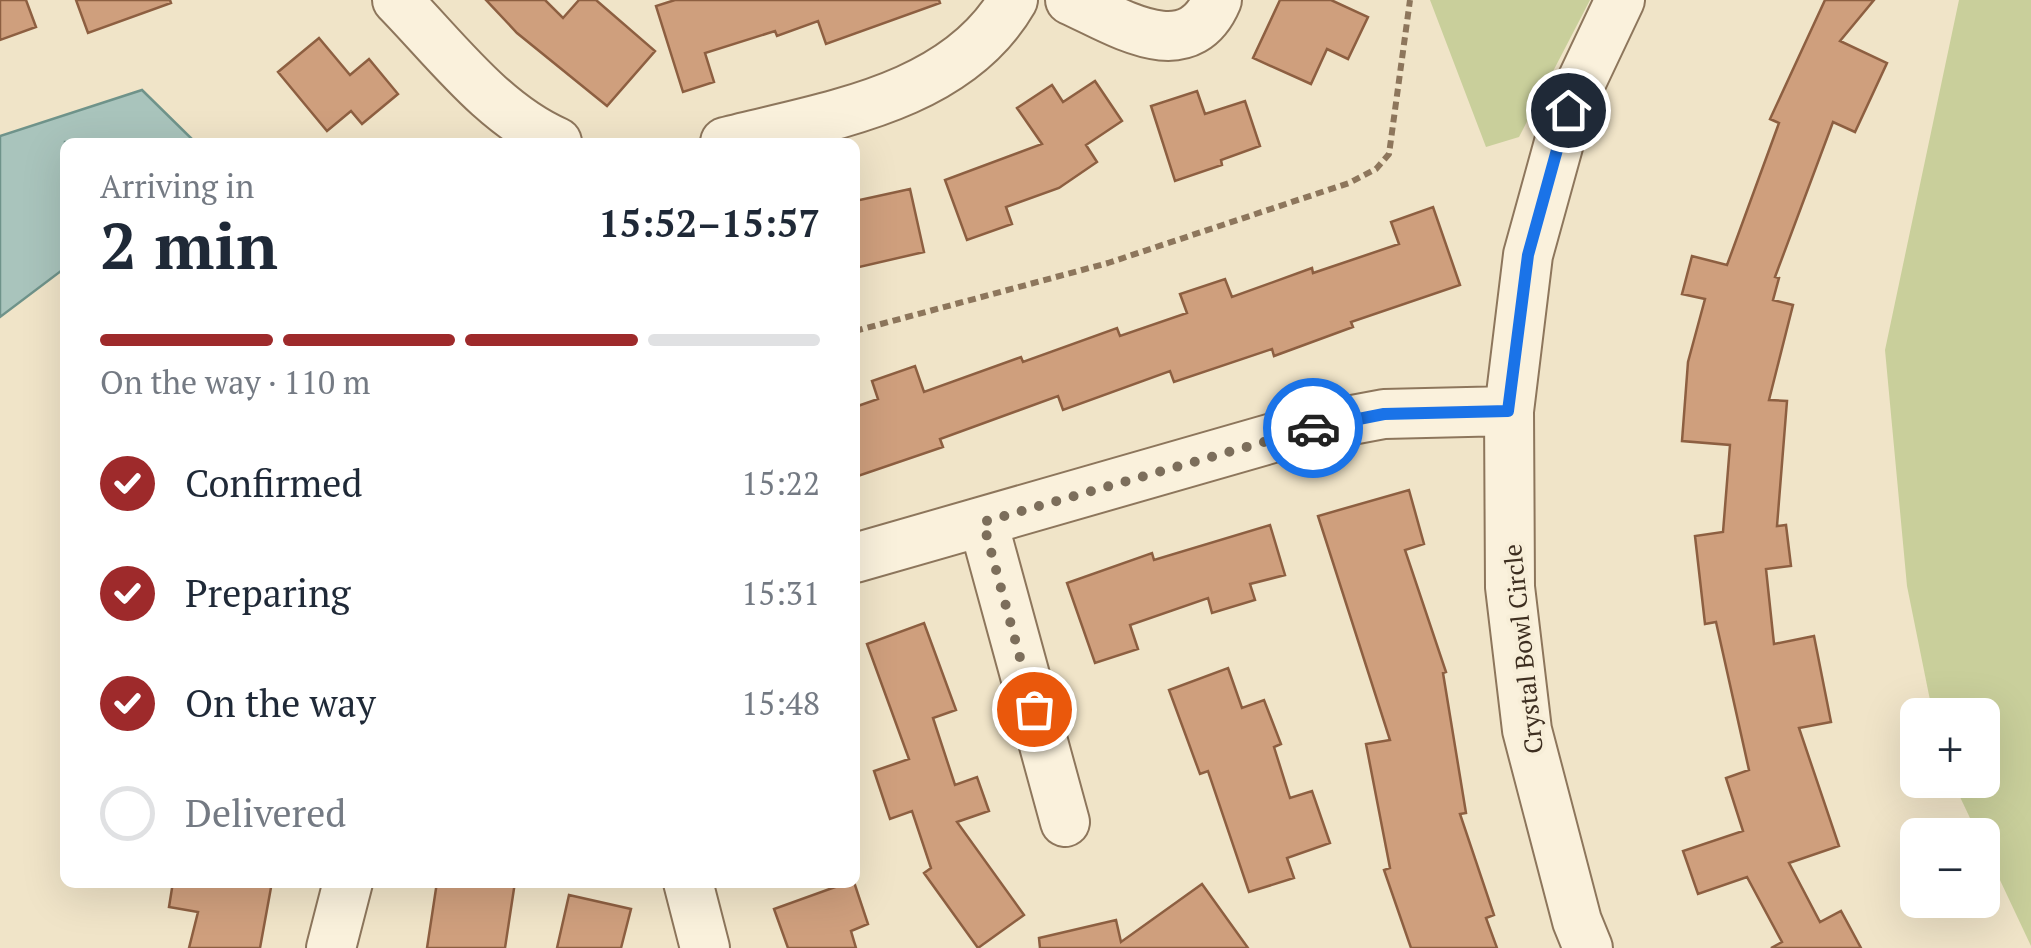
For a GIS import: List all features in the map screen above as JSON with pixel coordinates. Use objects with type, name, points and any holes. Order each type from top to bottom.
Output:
[{"type":"street","points":[[397,0],[497,102],[548,138]]},
{"type":"street","points":[[738,138],[898,94],[948,69],[979,42],[1012,0]]},
{"type":"street","points":[[1070,0],[1150,35],[1173,37],[1193,31],[1210,16],[1217,0]]},
{"type":"street","name":"Crystal Bowl Circle","points":[[1588,948],[1576,921],[1527,730],[1510,587],[1508,411],[1532,237],[1568,110],[1620,0]]},
{"type":"street","points":[[860,557],[1304,430],[1384,414],[1508,411]]},
{"type":"street","points":[[983,522],[1065,822]]},
{"type":"street","points":[[331,948],[346,888]]},
{"type":"street","points":[[690,888],[705,948]]},
{"type":"path","points":[[860,330],[1108,264],[1350,183],[1376,168],[1389,154],[1410,0]]},
{"type":"green space","points":[[1430,0],[1590,0],[1519,137],[1486,147]]},
{"type":"green space","points":[[1959,0],[2031,0],[2031,946],[2000,880],[2000,818],[1970,818],[1961,798],[2000,798],[2000,698],[1930,698],[1907,586],[1885,350]]},
{"type":"water","points":[[142,90],[191,138],[60,138],[60,272],[0,317],[0,136]]},
{"type":"building","points":[[0,0],[26,0],[36,27],[0,40]]},
{"type":"building","points":[[76,0],[170,0],[171,3],[88,33]]},
{"type":"building","points":[[486,0],[545,0],[563,18],[579,0],[596,0],[655,51],[607,106],[517,33]]},
{"type":"building","points":[[675,0],[940,3],[826,44],[818,21],[777,36],[775,31],[705,53],[714,82],[683,92],[656,6]]},
{"type":"building","points":[[1280,0],[1331,0],[1368,17],[1348,59],[1327,49],[1311,84],[1253,58]]},
{"type":"building","points":[[1825,0],[1874,0],[1840,41],[1887,63],[1855,132],[1833,122],[1775,277],[1779,278],[1773,300],[1793,305],[1769,400],[1787,401],[1777,526],[1786,525],[1791,566],[1766,569],[1774,644],[1814,636],[1831,722],[1799,728],[1839,846],[1789,863],[1820,922],[1841,911],[1861,948],[1771,948],[1782,942],[1747,877],[1698,894],[1683,851],[1743,831],[1726,778],[1749,770],[1716,622],[1705,624],[1695,536],[1723,532],[1730,445],[1682,441],[1688,362],[1705,299],[1682,294],[1692,256],[1727,265],[1779,123],[1770,119]]},
{"type":"building","points":[[319,38],[350,75],[369,59],[398,94],[362,124],[351,111],[327,131],[278,72]]},
{"type":"building","points":[[1095,81],[1122,121],[1086,145],[1097,162],[1059,188],[1006,207],[1012,224],[967,240],[945,180],[1042,144],[1017,108],[1052,85],[1063,102]]},
{"type":"building","points":[[1197,91],[1205,114],[1245,101],[1260,146],[1221,160],[1222,165],[1175,181],[1151,106]]},
{"type":"building","points":[[910,189],[924,252],[860,267],[860,200]]},
{"type":"building","points":[[1433,207],[1460,285],[1351,322],[1353,327],[1274,356],[1272,349],[1174,382],[1170,371],[1063,410],[1058,396],[940,439],[943,447],[860,475],[860,405],[878,399],[872,381],[915,366],[924,392],[1117,328],[1120,336],[1187,313],[1180,294],[1225,279],[1232,297],[1312,268],[1313,273],[1399,244],[1391,222]]},
{"type":"building","points":[[1409,490],[1424,544],[1405,550],[1446,672],[1443,673],[1466,813],[1460,814],[1494,915],[1486,918],[1497,948],[1411,948],[1384,870],[1390,868],[1366,744],[1390,740],[1318,516]]},
{"type":"building","points":[[1270,525],[1285,575],[1250,584],[1255,600],[1212,613],[1208,598],[1130,625],[1138,649],[1095,663],[1067,583],[1152,553],[1154,560]]},
{"type":"building","points":[[924,623],[956,710],[933,718],[955,785],[977,777],[989,811],[957,822],[1024,915],[978,948],[924,873],[931,868],[912,811],[890,819],[874,771],[909,759],[867,644]]},
{"type":"building","points":[[1228,668],[1242,708],[1264,700],[1281,744],[1274,747],[1290,798],[1312,791],[1330,843],[1287,858],[1294,878],[1249,892],[1208,771],[1200,774],[1169,690]]},
{"type":"building","points":[[1202,884],[1248,948],[1040,948],[1039,938],[1116,920],[1121,942]]},
{"type":"building","points":[[172,888],[271,888],[260,948],[189,948],[198,912],[169,907]]},
{"type":"building","points":[[436,888],[514,888],[505,948],[427,948]]},
{"type":"building","points":[[832,888],[856,888],[868,924],[851,931],[856,948],[788,948],[774,909]]},
{"type":"building","points":[[569,895],[631,909],[621,948],[557,948]]},
{"type":"way so far","points":[[1034,709],[983,522],[1313,428]]},
{"type":"route","points":[[1313,428],[1384,414],[1508,411],[1528,255],[1568,110]]}]
